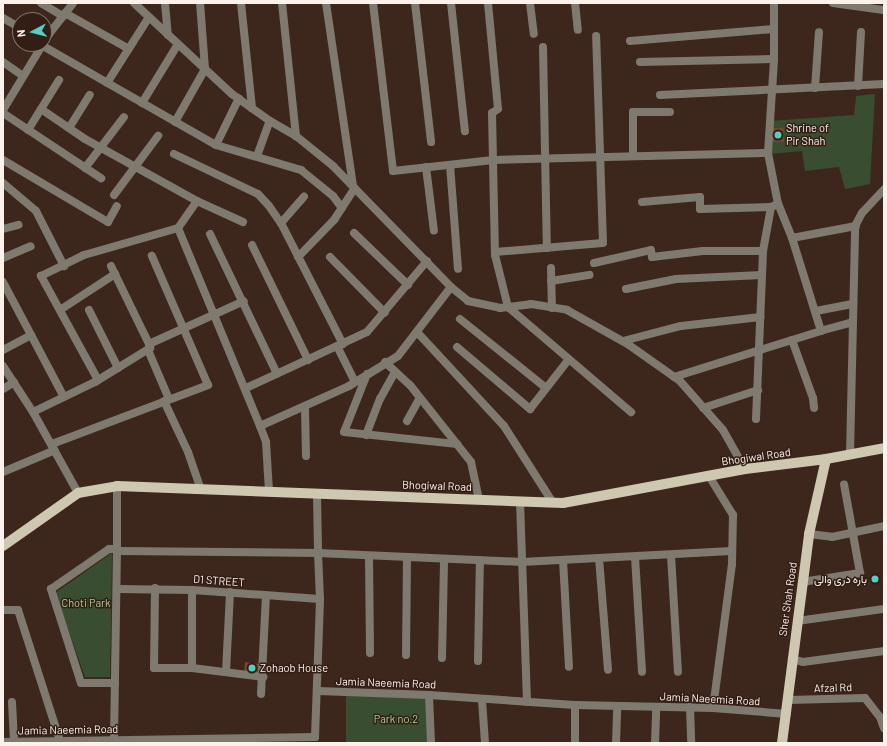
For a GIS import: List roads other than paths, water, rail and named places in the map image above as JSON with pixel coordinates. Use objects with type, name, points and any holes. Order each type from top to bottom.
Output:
[{"type":"main road","name":"Bhogiwal Road","points":[[3,546],[78,493],[117,486],[200,487],[563,503],[745,469],[826,459],[884,448]]},
{"type":"main road","name":"Sher Shah Road","points":[[782,743],[789,700],[796,621],[809,534],[826,459]]},
{"type":"street","points":[[41,3],[129,49]]},
{"type":"street","points":[[52,31],[73,3]]},
{"type":"street","points":[[134,3],[205,69],[239,98],[270,121],[296,136],[354,187],[427,261],[450,287],[468,301],[508,307],[531,304],[568,310],[623,341],[674,377],[723,430],[745,469]]},
{"type":"street","points":[[165,3],[168,35]]},
{"type":"street","points":[[175,122],[205,69],[200,3]]},
{"type":"street","points":[[241,3],[252,108]]},
{"type":"street","points":[[282,3],[296,136]]},
{"type":"street","points":[[298,257],[334,220],[354,187],[326,3]]},
{"type":"street","points":[[373,3],[391,169],[397,171],[493,160],[633,155],[768,153]]},
{"type":"street","points":[[415,3],[431,142]]},
{"type":"street","points":[[451,3],[465,131]]},
{"type":"street","points":[[488,3],[498,109],[492,113],[495,252],[508,307],[631,412]]},
{"type":"street","points":[[530,3],[534,34]]},
{"type":"street","points":[[575,3],[578,30]]},
{"type":"street","points":[[756,419],[763,251],[774,205],[768,153],[774,58],[774,3]]},
{"type":"street","points":[[833,3],[884,10]]},
{"type":"street","points":[[107,83],[149,17]]},
{"type":"street","points":[[3,18],[12,23]]},
{"type":"street","points":[[630,41],[774,29]]},
{"type":"street","points":[[815,88],[819,32]]},
{"type":"street","points":[[858,86],[860,32]]},
{"type":"street","points":[[495,252],[603,243],[598,156],[596,36]]},
{"type":"street","points":[[142,103],[178,44]]},
{"type":"street","points":[[544,47],[547,248]]},
{"type":"street","points":[[52,48],[107,83],[216,145],[302,170],[333,196],[342,208]]},
{"type":"street","points":[[3,110],[39,52]]},
{"type":"street","points":[[640,62],[774,58]]},
{"type":"street","points":[[3,62],[24,76]]},
{"type":"street","points":[[28,130],[59,80]]},
{"type":"street","points":[[660,96],[884,84]]},
{"type":"street","points":[[69,128],[90,95]]},
{"type":"street","points":[[216,145],[239,98]]},
{"type":"street","points":[[41,109],[102,149],[197,201],[242,222]]},
{"type":"street","points":[[633,155],[633,112],[670,112]]},
{"type":"street","points":[[3,114],[101,178]]},
{"type":"street","points":[[85,168],[102,149],[124,117]]},
{"type":"street","points":[[257,156],[270,121]]},
{"type":"street","points":[[114,196],[158,136]]},
{"type":"street","points":[[174,154],[258,194],[281,223],[340,345],[355,382]]},
{"type":"street","points":[[3,160],[108,222],[118,206]]},
{"type":"street","points":[[450,165],[458,269]]},
{"type":"street","points":[[426,167],[434,231]]},
{"type":"street","points":[[3,183],[36,211],[64,266]]},
{"type":"street","points":[[850,454],[856,226],[862,213],[884,189]]},
{"type":"street","points":[[642,202],[700,196],[700,209],[774,205]]},
{"type":"street","points":[[281,223],[304,197]]},
{"type":"street","points":[[98,380],[42,276],[84,255],[178,228],[197,201]]},
{"type":"street","points":[[774,205],[792,238],[816,311],[820,331]]},
{"type":"street","points":[[3,229],[18,225]]},
{"type":"street","points":[[792,238],[856,226]]},
{"type":"street","points":[[178,228],[216,314],[266,442],[269,491]]},
{"type":"street","points":[[354,233],[408,285]]},
{"type":"street","points":[[210,234],[244,301],[277,374]]},
{"type":"street","points":[[252,245],[308,360]]},
{"type":"street","points":[[3,258],[31,246]]},
{"type":"street","points":[[594,263],[651,250],[652,257],[703,251],[763,251]]},
{"type":"street","points":[[3,472],[54,447],[166,400],[187,395],[208,385],[182,329],[152,256]]},
{"type":"street","points":[[330,257],[385,313]]},
{"type":"street","points":[[246,388],[367,332],[385,313],[427,261]]},
{"type":"street","points":[[111,266],[148,347],[166,400],[188,452],[200,487]]},
{"type":"street","points":[[551,268],[552,308]]},
{"type":"street","points":[[60,310],[115,274]]},
{"type":"street","points":[[551,282],[590,275]]},
{"type":"street","points":[[626,289],[676,279],[762,275]]},
{"type":"street","points":[[3,282],[64,397]]},
{"type":"street","points":[[260,426],[305,408],[355,382],[385,362],[398,356],[450,287]]},
{"type":"street","points":[[34,412],[98,380],[148,347],[182,329],[244,301]]},
{"type":"street","points":[[816,311],[853,304]]},
{"type":"street","points":[[89,310],[118,368]]},
{"type":"street","points":[[623,341],[681,326],[760,317]]},
{"type":"street","points":[[460,319],[546,388]]},
{"type":"street","points":[[674,377],[853,322]]},
{"type":"street","points":[[416,332],[504,426],[554,503]]},
{"type":"street","points":[[3,350],[31,335]]},
{"type":"street","points":[[792,340],[814,398],[814,408]]},
{"type":"street","points":[[457,347],[530,409],[569,359]]},
{"type":"street","points":[[385,362],[420,398],[471,462],[479,500]]},
{"type":"street","points":[[3,366],[34,412],[78,493]]},
{"type":"street","points":[[366,435],[380,400],[395,372]]},
{"type":"street","points":[[368,373],[344,432],[457,444]]},
{"type":"street","points":[[3,389],[14,382]]},
{"type":"street","points":[[703,408],[758,390]]},
{"type":"street","points":[[407,421],[420,398]]},
{"type":"street","points":[[305,408],[306,456]]},
{"type":"street","points":[[709,476],[733,515],[732,551],[713,708]]},
{"type":"street","points":[[802,582],[860,573],[844,484]]},
{"type":"street","points":[[114,740],[117,589],[117,486]]},
{"type":"street","points":[[317,493],[320,599],[318,691]]},
{"type":"street","points":[[520,502],[527,702]]},
{"type":"street","points":[[809,534],[832,537],[884,526]]},
{"type":"street","points":[[115,683],[81,683],[51,589],[108,549],[318,554],[522,562],[732,551]]},
{"type":"street","points":[[671,555],[678,672]]},
{"type":"street","points":[[369,556],[370,653]]},
{"type":"street","points":[[635,556],[642,672]]},
{"type":"street","points":[[406,655],[407,557]]},
{"type":"street","points":[[600,558],[608,670]]},
{"type":"street","points":[[442,658],[444,559]]},
{"type":"street","points":[[478,661],[480,560]]},
{"type":"street","points":[[563,560],[569,667]]},
{"type":"street","points":[[155,588],[154,668],[192,668],[263,677]]},
{"type":"street","name":"D1 STREET","points":[[117,589],[155,588],[320,599]]},
{"type":"street","points":[[192,590],[192,668]]},
{"type":"street","points":[[226,672],[230,592]]},
{"type":"street","points":[[261,694],[266,595]]},
{"type":"street","points":[[796,621],[884,609]]},
{"type":"street","points":[[3,610],[18,610],[60,741]]},
{"type":"street","points":[[792,659],[803,662],[884,651]]},
{"type":"street","name":"Jamia Naeemia Road","points":[[3,742],[114,740],[315,740],[318,691],[429,695],[482,700],[575,705],[713,708],[787,714]]},
{"type":"street","points":[[429,695],[431,743]]},
{"type":"street","name":"Afzal Rd","points":[[789,700],[865,698],[880,717],[884,728]]},
{"type":"street","points":[[482,700],[485,743]]},
{"type":"street","points":[[12,702],[14,742]]},
{"type":"street","points":[[575,705],[575,743]]},
{"type":"street","points":[[616,743],[617,706]]},
{"type":"street","points":[[655,743],[656,707]]},
{"type":"street","points":[[690,707],[690,743]]},
{"type":"place","name":"Shrine of Pir Shah","points":[[778,135]]},
{"type":"place","name":"بارہ دری والی","points":[[875,579]]},
{"type":"place","name":"Zohaob House","points":[[252,668]]},
{"type":"park label","name":"Choti Park","points":[[86,603]]},
{"type":"park label","name":"Park no.2","points":[[396,719]]}]
